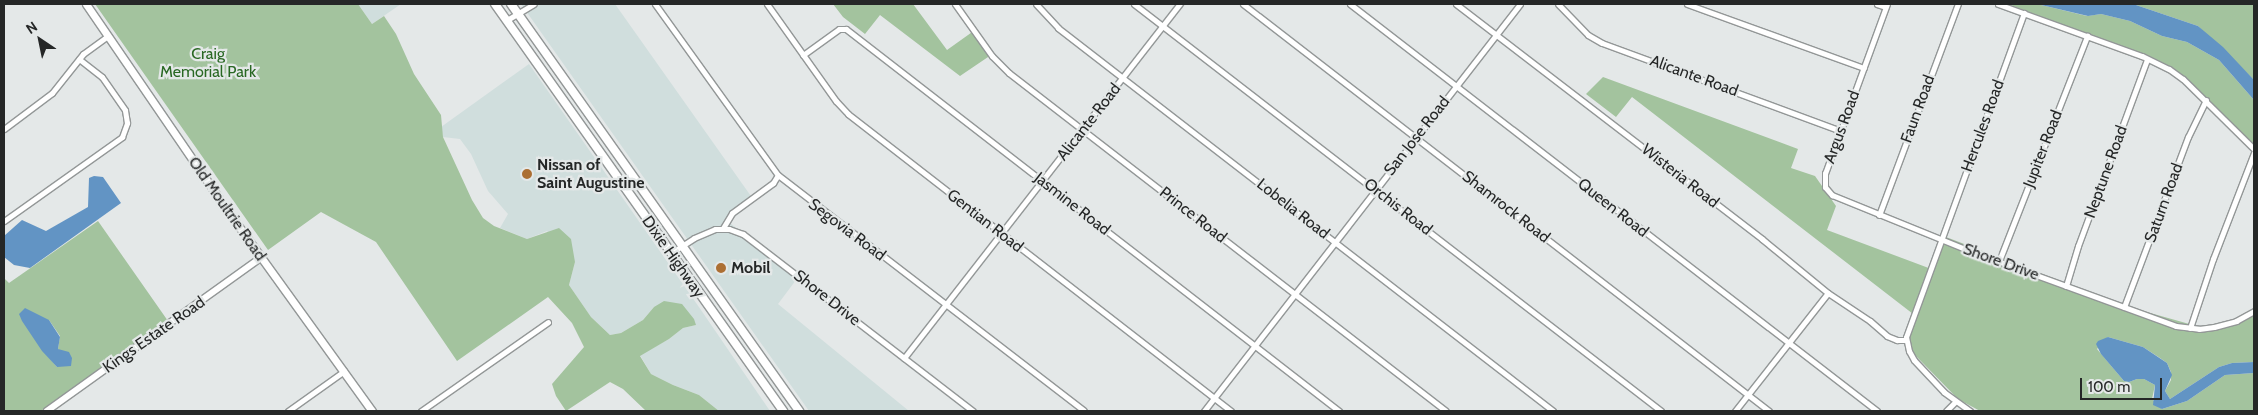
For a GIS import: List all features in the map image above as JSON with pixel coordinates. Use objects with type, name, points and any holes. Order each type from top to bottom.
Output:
[{"type":"main road","name":"Old Moultrie Road","points":[[86,4],[261,258],[372,411]]},
{"type":"main road","name":"Dixie Highway","points":[[495,4],[782,411]]},
{"type":"main road","points":[[512,4],[597,128],[799,411]]},
{"type":"main road","points":[[587,134],[597,128]]},
{"type":"street","points":[[506,20],[534,4]]},
{"type":"street","name":"Segovia Road","points":[[655,4],[778,175],[1084,411]]},
{"type":"street","name":"Gentian Road","points":[[767,4],[836,101],[848,114],[1231,411]]},
{"type":"street","name":"Prince Road","points":[[955,4],[1000,65],[1446,411]]},
{"type":"street","name":"Lobelia Road","points":[[1036,4],[1058,28],[1553,411]]},
{"type":"street","name":"Orchis Road","points":[[1134,4],[1661,411]]},
{"type":"street","name":"Alicante Road","points":[[904,358],[947,306],[1180,4]]},
{"type":"street","name":"Shamrock Road","points":[[1243,4],[1769,411]]},
{"type":"street","name":"Queen Road","points":[[1350,4],[1877,411]]},
{"type":"street","name":"Wisteria Road","points":[[1456,4],[1828,292],[1870,321],[1886,336],[1896,340],[1906,340]]},
{"type":"street","name":"San Jose Road","points":[[1204,411],[1520,4]]},
{"type":"street","name":"Alicante Road","points":[[1558,4],[1588,35],[1602,43],[1841,131]]},
{"type":"street","points":[[1687,4],[1864,68]]},
{"type":"street","points":[[1877,4],[1886,6]]},
{"type":"street","name":"Faun Road","points":[[1879,215],[1958,4]]},
{"type":"street","points":[[1998,4],[2147,58],[2183,79],[2206,100],[2254,151],[2213,259],[2190,328]]},
{"type":"street","name":"Argus Road","points":[[1886,6],[1824,175],[1825,186],[1832,195],[1941,239]]},
{"type":"street","name":"Hercules Road","points":[[1941,239],[2024,13]]},
{"type":"street","name":"Jasmine Road","points":[[803,55],[839,29],[846,29],[1339,411]]},
{"type":"street","points":[[4,129],[52,93],[79,59],[108,36]]},
{"type":"street","name":"Jupiter Road","points":[[1999,261],[2087,36]]},
{"type":"street","name":"Neptune Road","points":[[2066,286],[2078,246],[2147,58]]},
{"type":"street","points":[[4,221],[122,137],[127,123],[125,110],[102,77],[79,59]]},
{"type":"street","name":"Saturn Road","points":[[2124,308],[2188,137],[2206,100]]},
{"type":"street","points":[[671,253],[704,232],[722,228],[732,214],[773,183],[778,175]]},
{"type":"street","name":"Shore Drive","points":[[722,228],[736,231],[749,238],[973,411]]},
{"type":"street","name":"Shore Drive","points":[[1906,340],[1941,239],[2169,324],[2190,328],[2222,326],[2254,311]]},
{"type":"street","name":"Kings Estate Road","points":[[46,411],[261,258]]},
{"type":"street","points":[[1735,411],[1828,292]]},
{"type":"street","points":[[421,411],[548,322]]},
{"type":"street","points":[[1906,340],[1914,360],[1955,402],[1970,411]]},
{"type":"street","points":[[288,411],[344,371]]},
{"type":"street","points":[[1946,411],[1955,402]]},
{"type":"shaded area","points":[[358,4],[401,4],[372,24]]},
{"type":"shaded area","points":[[521,4],[615,4],[753,199],[726,220],[799,276],[778,304],[909,411],[809,411]]},
{"type":"shaded area","points":[[529,64],[770,411],[719,411],[699,395],[651,374],[640,355],[669,339],[683,328],[696,325],[654,307],[643,320],[621,333],[610,335],[591,317],[569,285],[575,262],[547,231],[527,239],[500,228],[508,214],[488,191],[471,154],[460,139],[443,137],[441,127]]},
{"type":"green space","name":"Craig Memorial Park","points":[[95,4],[358,4],[372,24],[384,16],[396,34],[414,74],[441,115],[443,137],[472,200],[483,218],[494,226],[527,239],[559,228],[571,239],[575,262],[569,285],[591,317],[610,335],[621,333],[643,320],[654,307],[664,301],[682,304],[694,319],[696,325],[683,328],[669,339],[640,356],[651,374],[699,395],[719,411],[646,411],[623,389],[610,382],[566,411],[556,396],[552,384],[584,347],[572,323],[548,297],[457,361],[376,242],[321,212],[268,250]]},
{"type":"green space","points":[[833,4],[913,4],[947,50],[975,30],[991,55],[960,76],[880,15],[865,34],[843,17]]},
{"type":"green space","points":[[2008,4],[2037,4],[2087,16],[2101,14],[2130,21],[2162,36],[2187,42],[2219,60],[2254,100],[2254,146],[2180,74],[2158,61]]},
{"type":"green space","points":[[2133,4],[2254,4],[2254,80],[2198,26]]},
{"type":"green space","points":[[1603,77],[1798,149],[1791,168],[1815,176],[1836,206],[1827,230],[1934,270],[1946,237],[2129,307],[2207,329],[2238,320],[2254,309],[2254,362],[2232,363],[2219,367],[2170,399],[2165,391],[2171,380],[2171,372],[2167,363],[2160,358],[2143,347],[2108,337],[2097,349],[2124,381],[2144,379],[2155,385],[2152,399],[2162,409],[2187,401],[2225,375],[2254,373],[2254,411],[1980,411],[1958,399],[1914,354],[1907,343],[1917,317],[1632,97],[1616,117],[1586,94]]},
{"type":"green space","points":[[98,221],[168,321],[41,411],[4,411],[4,278],[9,283]],"holes":[[[49,320],[60,336],[58,349],[62,352],[57,367],[51,360]]]},
{"type":"water","points":[[2037,4],[2133,4],[2198,26],[2223,47],[2254,80],[2254,100],[2219,60],[2187,42],[2162,36],[2130,21],[2101,14],[2088,16]]},
{"type":"water","points":[[94,176],[103,177],[121,203],[30,268],[14,265],[4,257],[4,236],[22,220],[46,231],[88,207],[89,178]]},
{"type":"water","points":[[25,308],[49,320],[60,337],[58,349],[69,352],[72,358],[71,366],[57,367],[42,351],[19,314]]},
{"type":"water","points":[[2108,337],[2143,347],[2167,363],[2172,375],[2165,391],[2170,399],[2219,367],[2232,363],[2254,362],[2254,373],[2225,375],[2187,401],[2162,409],[2153,405],[2155,385],[2144,379],[2124,381],[2101,354],[2096,344],[2098,341]]},
{"type":"place","name":"Nissan of Saint Augustine","points":[[527,174]]},
{"type":"place","name":"Mobil","points":[[721,268]]}]
